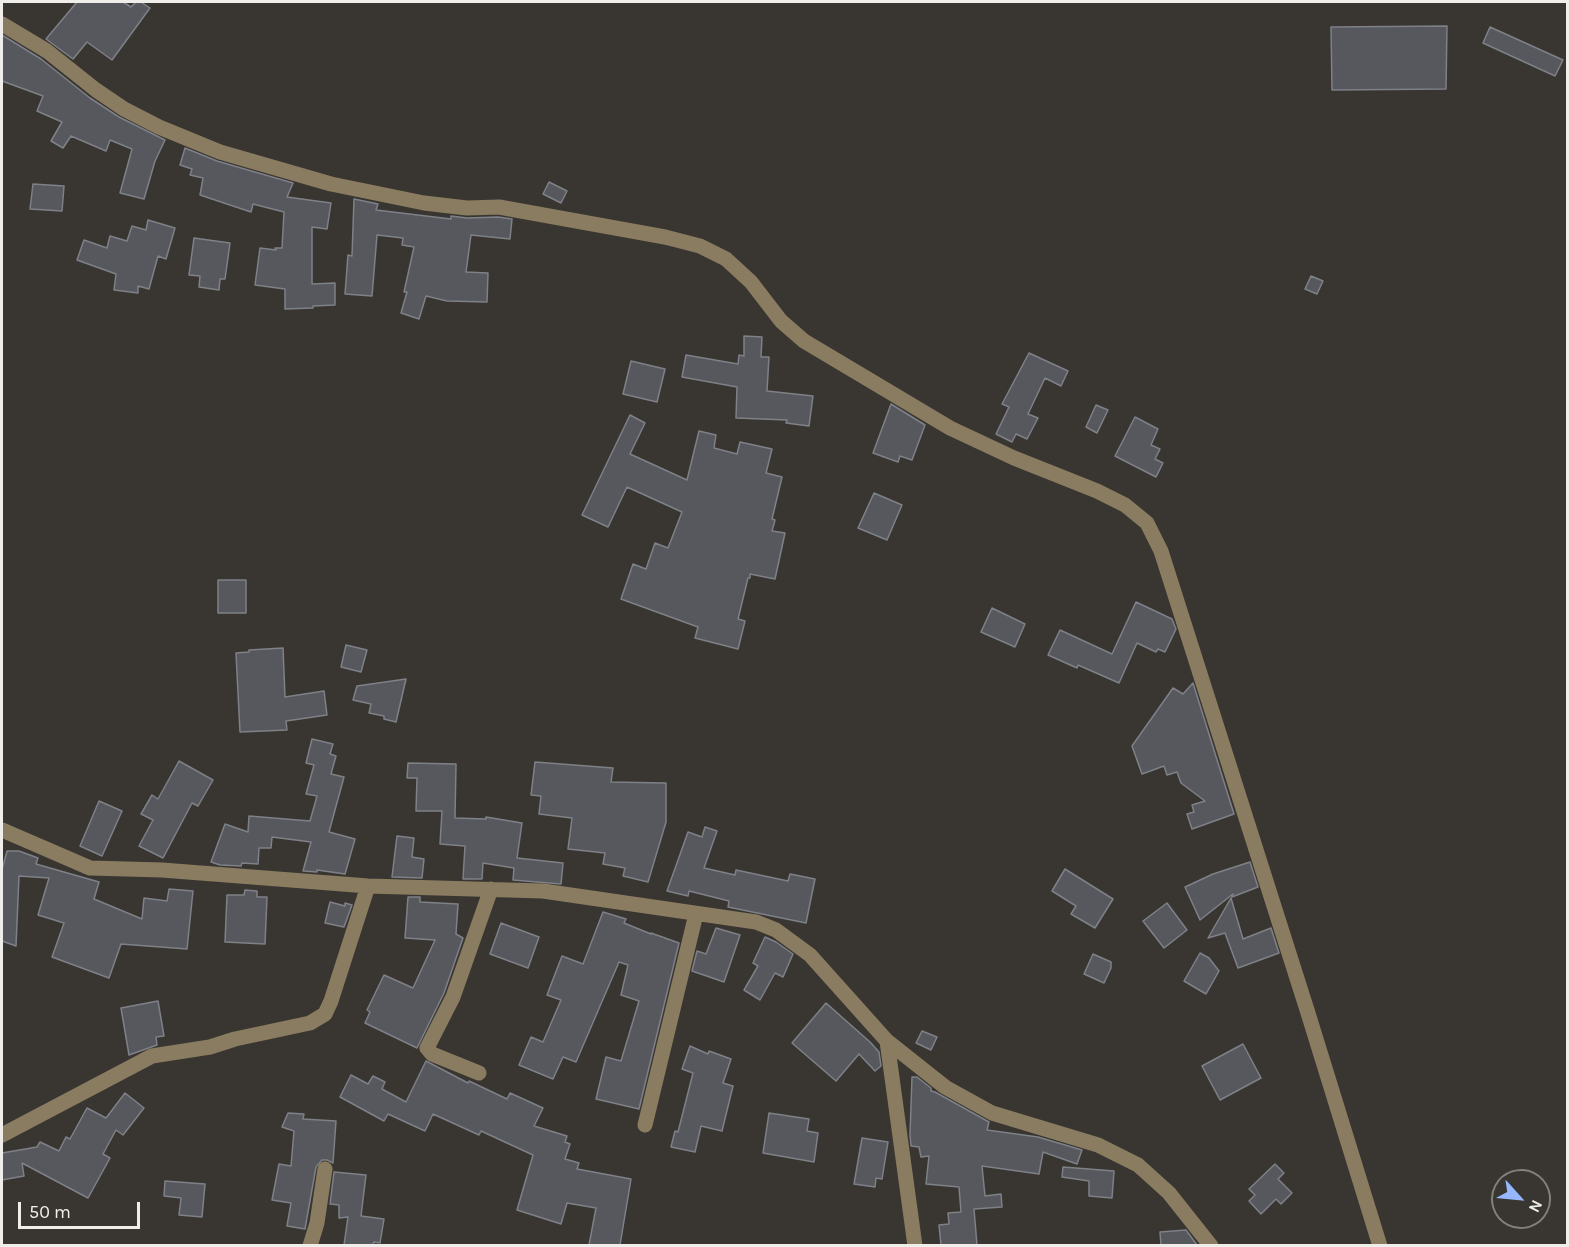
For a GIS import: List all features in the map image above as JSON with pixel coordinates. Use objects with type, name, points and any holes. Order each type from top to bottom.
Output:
[{"type":"street","points":[[2,24],[47,51],[124,109],[159,128],[220,152],[331,184],[412,200],[467,208],[499,207],[665,237],[700,246],[726,259],[751,282],[781,321],[804,341],[950,428],[1014,458],[1097,491],[1125,505],[1147,523],[1161,551],[1380,1245]]},
{"type":"street","points":[[2,830],[90,868],[162,870],[368,886],[543,891],[756,922],[776,930],[810,955],[887,1041],[945,1087],[992,1113],[1098,1145],[1137,1165],[1169,1193],[1211,1245]]},
{"type":"street","points":[[2,1135],[152,1056],[210,1047],[235,1039],[310,1023],[325,1014],[368,886]]},
{"type":"street","points":[[479,1073],[432,1054],[427,1048],[453,997],[491,890]]},
{"type":"street","points":[[645,1125],[696,914]]},
{"type":"street","points":[[887,1041],[915,1245]]},
{"type":"street","points":[[310,1245],[317,1223],[325,1169]]},
{"type":"building","points":[[77,2],[123,2],[131,7],[136,2],[141,2],[150,8],[112,60],[87,42],[73,59],[46,39]]},
{"type":"building","points":[[1447,26],[1446,89],[1332,90],[1331,27]]},
{"type":"building","points":[[1490,27],[1563,60],[1555,76],[1483,43]]},
{"type":"building","points":[[2,35],[41,59],[90,98],[119,117],[165,140],[155,161],[144,199],[120,193],[132,149],[110,140],[106,151],[71,136],[63,148],[51,141],[62,122],[37,111],[43,96],[2,81]]},
{"type":"building","points":[[185,148],[217,161],[293,183],[287,197],[331,203],[327,229],[312,227],[312,284],[335,283],[335,305],[285,309],[285,289],[255,285],[260,248],[276,250],[275,248],[282,248],[284,212],[253,204],[251,212],[200,195],[203,178],[190,175],[192,169],[180,165]]},
{"type":"building","points":[[549,182],[567,191],[561,203],[543,194]]},
{"type":"building","points":[[33,184],[64,186],[62,211],[30,209]]},
{"type":"building","points":[[354,199],[378,204],[376,210],[451,219],[451,216],[512,219],[510,239],[471,235],[466,272],[488,273],[487,302],[447,301],[426,296],[419,319],[401,313],[407,292],[404,292],[414,247],[402,245],[403,238],[377,235],[372,296],[345,294],[348,255],[352,256]]},
{"type":"building","points":[[148,220],[175,228],[166,259],[158,256],[149,289],[138,286],[138,293],[114,290],[116,274],[77,260],[84,240],[107,248],[110,236],[127,241],[132,226],[146,230]]},
{"type":"building","points":[[194,238],[230,243],[225,279],[220,279],[219,290],[199,287],[200,276],[189,275]]},
{"type":"building","points":[[1311,276],[1323,281],[1317,294],[1305,289]]},
{"type":"building","points":[[744,336],[762,337],[761,357],[769,357],[767,391],[813,396],[809,426],[786,423],[787,420],[736,418],[737,387],[682,377],[686,355],[738,364],[739,355],[744,356]]},
{"type":"building","points":[[1029,353],[1068,371],[1061,386],[1045,378],[1028,414],[1038,418],[1027,439],[1016,434],[1012,442],[996,434],[1009,407],[1002,404]]},
{"type":"building","points":[[631,361],[665,369],[657,402],[623,394]]},
{"type":"building","points":[[891,404],[925,425],[912,460],[900,456],[898,462],[873,453]]},
{"type":"building","points":[[1096,405],[1108,410],[1097,433],[1086,427]]},
{"type":"building","points":[[630,415],[645,423],[630,454],[687,480],[699,431],[716,435],[714,448],[737,454],[740,442],[772,449],[766,473],[782,477],[772,519],[775,520],[772,531],[785,533],[775,579],[750,574],[748,578],[738,619],[745,621],[738,649],[695,638],[698,627],[621,599],[633,564],[646,569],[655,543],[668,548],[682,512],[627,487],[608,527],[582,515]]},
{"type":"building","points":[[1135,417],[1158,429],[1151,445],[1160,449],[1155,459],[1163,463],[1156,477],[1115,456]]},
{"type":"building","points":[[874,493],[902,505],[887,540],[858,528]]},
{"type":"building","points":[[218,580],[246,580],[246,613],[218,613]]},
{"type":"building","points":[[1136,602],[1172,619],[1176,629],[1165,652],[1158,649],[1156,652],[1137,643],[1119,683],[1048,655],[1060,630],[1112,654]]},
{"type":"building","points":[[992,608],[1025,624],[1015,647],[981,632]]},
{"type":"building","points":[[346,645],[367,650],[361,672],[341,667]]},
{"type":"building","points":[[283,648],[285,697],[324,691],[327,715],[286,721],[287,730],[240,732],[236,653]]},
{"type":"building","points":[[406,679],[396,722],[384,719],[384,716],[369,713],[371,704],[353,700],[357,686]]},
{"type":"building","points":[[1193,683],[1234,814],[1192,829],[1187,814],[1194,812],[1192,805],[1205,801],[1181,783],[1177,772],[1167,775],[1164,766],[1142,774],[1132,746],[1173,688],[1183,694]]},
{"type":"building","points":[[312,739],[333,744],[330,754],[336,756],[331,774],[344,777],[329,832],[355,839],[345,874],[317,870],[317,872],[303,871],[311,842],[272,837],[271,848],[259,848],[258,864],[242,863],[241,866],[211,862],[225,824],[248,832],[249,816],[310,821],[317,796],[306,794],[314,765],[306,763]]},
{"type":"building","points":[[179,761],[213,780],[198,806],[192,803],[163,858],[139,846],[153,820],[141,814],[152,795],[158,799]]},
{"type":"building","points":[[535,762],[613,768],[611,782],[666,783],[666,822],[648,882],[623,876],[625,868],[603,864],[605,853],[568,849],[572,818],[539,814],[541,796],[531,795]]},
{"type":"building","points":[[408,763],[456,764],[455,818],[486,819],[486,817],[522,823],[517,858],[563,863],[561,884],[513,880],[514,868],[483,863],[482,879],[463,879],[465,846],[440,844],[442,811],[416,811],[417,778],[407,778]]},
{"type":"building","points":[[99,801],[122,811],[102,856],[80,846]]},
{"type":"building","points":[[705,827],[717,831],[704,868],[735,875],[736,870],[788,881],[790,874],[815,879],[806,923],[728,907],[729,901],[689,891],[688,896],[667,891],[688,832],[702,837]]},
{"type":"building","points":[[397,836],[414,838],[412,857],[424,859],[422,878],[392,877]]},
{"type":"building","points":[[7,851],[19,851],[38,858],[36,864],[99,882],[94,899],[142,919],[144,898],[167,901],[169,889],[193,891],[187,949],[121,944],[109,978],[52,957],[64,923],[38,915],[49,878],[19,876],[16,946],[2,941],[2,870]]},
{"type":"building","points":[[1250,862],[1258,887],[1232,897],[1233,894],[1200,920],[1185,887],[1213,874]]},
{"type":"building","points":[[1065,869],[1113,899],[1095,928],[1071,914],[1076,906],[1052,891]]},
{"type":"building","points":[[245,890],[257,891],[257,897],[267,897],[265,944],[225,942],[227,895],[244,895]]},
{"type":"building","points":[[408,897],[420,897],[420,902],[458,904],[456,934],[463,938],[444,993],[417,1048],[365,1023],[370,1012],[367,1010],[384,975],[413,988],[435,940],[405,938]]},
{"type":"building","points":[[1231,898],[1243,939],[1271,928],[1279,953],[1238,968],[1225,933],[1208,938]]},
{"type":"building","points":[[330,902],[345,906],[345,903],[352,905],[344,927],[325,923]]},
{"type":"building","points":[[1167,903],[1187,930],[1164,948],[1143,921]]},
{"type":"building","points":[[603,912],[626,919],[624,923],[679,943],[639,1109],[596,1099],[606,1057],[621,1061],[639,1001],[621,995],[628,965],[619,962],[576,1062],[563,1057],[553,1079],[519,1065],[531,1037],[543,1042],[561,1000],[547,995],[562,956],[583,964]]},
{"type":"building","points":[[501,923],[539,937],[528,968],[490,954]]},
{"type":"building","points":[[716,928],[740,935],[724,982],[692,971],[697,951],[706,954]]},
{"type":"building","points":[[765,937],[793,954],[783,977],[775,973],[760,1000],[744,990],[758,966],[753,963]]},
{"type":"building","points":[[1200,953],[1209,958],[1219,971],[1206,994],[1184,981]]},
{"type":"building","points":[[1093,954],[1111,962],[1111,968],[1104,983],[1084,974]]},
{"type":"building","points":[[158,1001],[164,1036],[156,1037],[157,1045],[129,1055],[121,1008]]},
{"type":"building","points":[[826,1003],[879,1052],[881,1066],[875,1071],[859,1054],[836,1081],[792,1043]]},
{"type":"building","points":[[922,1031],[937,1037],[931,1050],[916,1043]]},
{"type":"building","points":[[1243,1044],[1261,1078],[1220,1100],[1202,1066]]},
{"type":"building","points":[[690,1046],[708,1054],[709,1051],[731,1059],[723,1083],[733,1086],[722,1131],[701,1126],[695,1152],[671,1147],[675,1131],[678,1132],[693,1073],[682,1069]]},
{"type":"building","points":[[426,1061],[468,1083],[469,1081],[507,1099],[510,1093],[543,1108],[534,1126],[567,1136],[565,1142],[570,1144],[565,1159],[579,1163],[577,1169],[631,1179],[620,1245],[589,1245],[596,1208],[567,1203],[561,1224],[517,1210],[533,1155],[481,1131],[479,1135],[433,1114],[425,1131],[388,1114],[384,1121],[340,1097],[351,1075],[368,1084],[373,1076],[385,1082],[382,1089],[406,1102]]},
{"type":"building","points":[[912,1077],[917,1077],[931,1088],[931,1091],[989,1122],[987,1130],[1038,1137],[1082,1150],[1077,1164],[1043,1152],[1039,1174],[982,1166],[985,1196],[1001,1194],[1002,1207],[974,1209],[977,1245],[941,1245],[939,1225],[949,1224],[948,1213],[961,1212],[959,1187],[926,1184],[929,1156],[921,1157],[919,1147],[911,1146]]},
{"type":"building","points":[[125,1093],[144,1108],[123,1135],[116,1130],[103,1154],[110,1158],[88,1198],[22,1163],[24,1176],[2,1180],[2,1153],[37,1147],[40,1142],[59,1151],[66,1137],[70,1139],[87,1108],[106,1118]]},
{"type":"building","points":[[288,1113],[304,1114],[303,1119],[336,1121],[333,1163],[322,1160],[316,1167],[305,1229],[287,1226],[291,1203],[272,1200],[279,1164],[291,1166],[294,1131],[282,1127]]},
{"type":"building","points":[[769,1113],[809,1119],[807,1131],[818,1133],[814,1162],[763,1153]]},
{"type":"building","points":[[862,1138],[888,1142],[882,1179],[876,1178],[875,1187],[854,1184]]},
{"type":"building","points":[[1275,1164],[1284,1173],[1278,1179],[1292,1193],[1281,1204],[1276,1199],[1261,1214],[1249,1201],[1255,1195],[1249,1189]]},
{"type":"building","points":[[1063,1167],[1114,1171],[1112,1198],[1089,1196],[1089,1181],[1062,1177]]},
{"type":"building","points":[[334,1172],[366,1175],[361,1216],[384,1219],[380,1243],[344,1245],[348,1217],[339,1218],[339,1205],[330,1204]]},
{"type":"building","points":[[165,1181],[205,1184],[202,1217],[179,1215],[181,1198],[164,1196]]},
{"type":"building","points":[[1186,1230],[1197,1245],[1161,1245],[1160,1232]]}]
